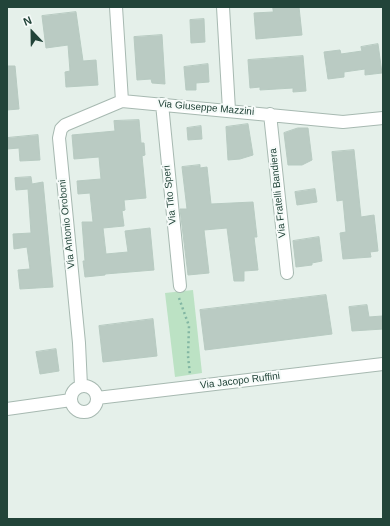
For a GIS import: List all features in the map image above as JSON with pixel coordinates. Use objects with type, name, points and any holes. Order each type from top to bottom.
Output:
[{"type":"street","points":[[116,7],[122,101]]},
{"type":"street","points":[[223,7],[229,110]]},
{"type":"street","name":"Via Giuseppe Mazzini","points":[[122,101],[343,122],[383,118]]},
{"type":"street","name":"Via Antonio Oroboni","points":[[81,386],[79,343],[59,138],[61,129],[65,125],[122,101]]},
{"type":"street","name":"Via Tito Speri","points":[[162,104],[180,286]]},
{"type":"street","name":"Via Fratelli Bandiera","points":[[270,114],[287,273]]},
{"type":"street","name":"Via Jacopo Ruffini","points":[[97,398],[383,364]]},
{"type":"street","points":[[81,386],[88,386],[92,389],[97,398],[94,407],[85,412],[76,409],[71,400],[73,391],[81,386]]},
{"type":"street","points":[[7,409],[71,400]]},
{"type":"path","points":[[180,286],[178,291],[179,299],[188,326],[188,356],[191,377]]},
{"type":"green space","points":[[193,290],[202,373],[175,377],[165,293]]},
{"type":"building","points":[[273,7],[299,7],[302,35],[256,39],[254,13],[273,12]]},
{"type":"building","points":[[76,12],[83,61],[96,60],[98,85],[66,87],[65,72],[70,71],[68,45],[46,48],[42,16]]},
{"type":"building","points":[[204,19],[205,42],[191,43],[190,20]]},
{"type":"building","points":[[162,35],[165,84],[152,83],[151,79],[137,80],[134,37]]},
{"type":"building","points":[[378,44],[382,73],[365,75],[365,69],[344,72],[344,77],[328,79],[324,52],[340,50],[341,54],[362,51],[361,47]]},
{"type":"building","points":[[303,56],[306,91],[293,92],[293,88],[260,90],[260,87],[250,88],[248,60]]},
{"type":"building","points":[[208,64],[209,82],[196,83],[196,90],[186,90],[184,67]]},
{"type":"building","points":[[7,66],[15,66],[19,109],[7,110]]},
{"type":"building","points":[[139,120],[141,143],[144,143],[145,155],[142,156],[146,198],[124,200],[125,210],[122,211],[124,226],[103,228],[106,254],[128,252],[125,231],[150,228],[154,270],[85,277],[82,222],[93,222],[90,193],[78,194],[77,181],[101,179],[99,157],[74,159],[72,135],[115,131],[114,121]]},
{"type":"building","points":[[248,124],[253,155],[240,159],[228,160],[226,127]]},
{"type":"building","points":[[201,126],[202,139],[188,140],[187,128]]},
{"type":"building","points":[[298,128],[308,128],[312,160],[302,165],[288,165],[284,133]]},
{"type":"building","points":[[38,135],[40,160],[20,161],[19,148],[7,149],[7,138]]},
{"type":"building","points":[[354,150],[361,217],[374,215],[378,251],[370,252],[371,257],[343,259],[340,233],[346,232],[343,200],[337,201],[332,152]]},
{"type":"building","points":[[200,165],[200,168],[207,167],[211,204],[253,202],[257,237],[254,237],[258,270],[244,271],[244,281],[234,281],[227,228],[204,230],[209,273],[188,275],[180,209],[187,209],[182,167]]},
{"type":"building","points":[[31,177],[32,184],[43,182],[53,287],[20,289],[18,270],[30,269],[27,247],[14,249],[13,234],[31,233],[28,189],[16,190],[15,178]]},
{"type":"building","points":[[315,189],[317,202],[297,205],[295,192]]},
{"type":"building","points":[[319,237],[322,261],[312,263],[312,265],[296,267],[293,241]]},
{"type":"building","points":[[326,295],[332,334],[205,350],[200,310]]},
{"type":"building","points":[[367,305],[369,317],[382,316],[383,329],[352,331],[349,307]]},
{"type":"building","points":[[153,319],[157,356],[103,362],[99,326]]},
{"type":"building","points":[[56,349],[59,371],[40,374],[36,352]]}]
